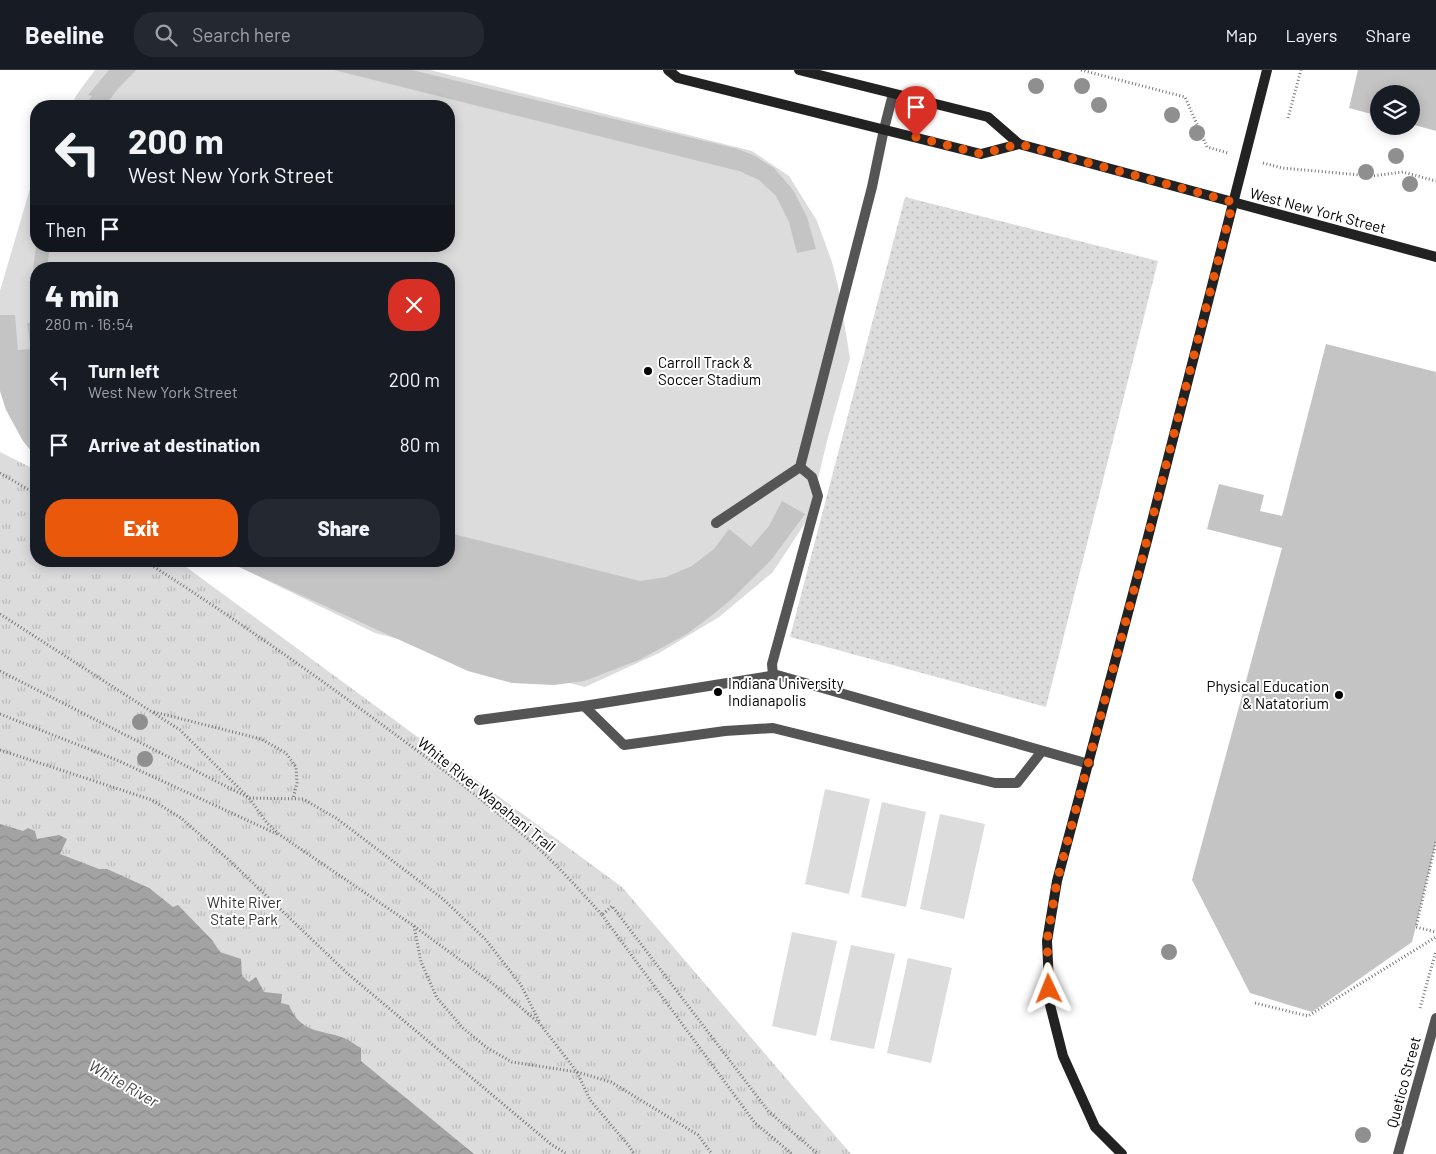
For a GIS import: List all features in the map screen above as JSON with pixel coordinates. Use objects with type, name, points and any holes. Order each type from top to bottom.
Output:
[{"type":"street","name":"West New York Street","points":[[668,70],[678,78],[981,154],[1019,144]]},
{"type":"street","name":"West New York Street","points":[[799,70],[988,117],[1019,144],[1436,257]]},
{"type":"street","points":[[1122,1154],[1095,1127],[1063,1056],[1050,1005],[1047,941],[1057,881],[1089,764],[1267,70]]},
{"type":"street","points":[[716,523],[800,467],[872,187],[893,94]]},
{"type":"street","points":[[774,675],[772,664],[818,496],[812,477],[800,467]]},
{"type":"street","points":[[479,720],[584,706],[777,675],[1089,764]]},
{"type":"street","points":[[584,706],[624,746],[725,731],[773,728],[995,783],[1018,783],[1042,751]]},
{"type":"street","name":"Quetico Street","points":[[1398,1154],[1436,1018]]},
{"type":"path","points":[[1080,70],[1186,97],[1207,147]]},
{"type":"path","points":[[1288,118],[1301,70]]},
{"type":"path","points":[[1282,168],[1372,176],[1403,172],[1436,181]]},
{"type":"path","points":[[0,473],[30,490]]},
{"type":"path","name":"White River Wapahani Trail","points":[[154,567],[209,602],[317,677],[422,754],[523,834],[572,882],[602,915],[755,1123],[792,1154]]},
{"type":"path","points":[[0,614],[180,730],[248,798],[267,823],[280,835],[414,926],[497,987],[540,1024]]},
{"type":"path","points":[[0,671],[248,798],[303,799],[336,818],[443,899],[486,940],[521,985],[540,1024],[577,1072],[590,1100],[634,1154]]},
{"type":"path","points":[[151,711],[261,739],[286,753],[296,767],[297,783],[293,799]]},
{"type":"path","points":[[0,714],[119,761],[280,835]]},
{"type":"path","points":[[0,750],[152,800],[181,818],[230,861],[348,974],[552,1145],[567,1154]]},
{"type":"path","points":[[1436,842],[1416,927],[1436,932]]},
{"type":"path","points":[[602,915],[612,906],[769,1112],[818,1154]]},
{"type":"path","points":[[414,926],[421,962],[437,998],[463,1028],[486,1047],[512,1062],[577,1072],[611,1082],[698,1135],[712,1154]]},
{"type":"path","points":[[1255,1003],[1308,1016],[1436,937]]},
{"type":"green space","name":"Carroll Track & Soccer Stadium","points":[[95,70],[430,70],[752,151],[789,176],[817,221],[832,262],[838,286],[850,358],[827,441],[809,517],[773,572],[719,617],[659,653],[585,687],[375,633],[239,567],[455,567],[455,262],[30,262],[30,443],[3,397],[0,384],[0,291],[30,188],[30,252],[455,252],[455,100],[74,100]]},
{"type":"green space","points":[[905,197],[1158,261],[1046,707],[790,637]]},
{"type":"green space","name":"White River State Park","points":[[0,452],[30,467],[30,567],[186,567],[622,887],[851,1154],[0,1154]]},
{"type":"green space","points":[[825,789],[870,799],[849,894],[805,884]]},
{"type":"green space","points":[[882,802],[926,812],[906,907],[861,897]]},
{"type":"green space","points":[[940,814],[985,824],[964,919],[920,909]]},
{"type":"green space","points":[[792,932],[837,941],[816,1036],[772,1026]]},
{"type":"green space","points":[[851,945],[895,954],[874,1049],[830,1040]]},
{"type":"green space","points":[[908,958],[952,968],[931,1063],[887,1053]]},
{"type":"water","name":"White River","points":[[0,824],[23,831],[28,828],[35,831],[37,839],[59,835],[67,839],[60,854],[99,869],[107,869],[149,888],[173,907],[178,905],[212,940],[220,952],[241,959],[242,976],[249,982],[256,977],[264,992],[282,994],[281,1003],[289,1005],[299,1021],[305,1026],[344,1038],[361,1048],[361,1061],[474,1154],[0,1154]]},
{"type":"building","points":[[109,70],[136,70],[109,100],[89,100],[92,96],[88,95]]},
{"type":"building","points":[[334,70],[412,70],[738,149],[755,156],[774,168],[793,190],[807,217],[816,249],[797,253],[789,222],[776,196],[759,180],[739,171]]},
{"type":"building","points":[[1358,70],[1436,70],[1436,131],[1420,127],[1420,85],[1370,85],[1370,114],[1349,108]]},
{"type":"building","points":[[35,252],[49,252],[48,262],[34,262]]},
{"type":"building","points":[[0,315],[15,315],[18,350],[30,349],[30,450],[23,441],[6,410],[0,391]]},
{"type":"building","points":[[27,323],[30,323],[30,342]]},
{"type":"building","name":"Physical Education & Natatorium","points":[[1326,344],[1436,372],[1436,842],[1412,942],[1312,1012],[1250,993],[1192,880],[1282,548],[1207,529],[1219,484],[1264,495],[1260,511],[1282,516]]},
{"type":"building","points":[[782,501],[805,514],[772,559],[733,598],[687,634],[639,660],[584,681],[554,685],[512,683],[468,671],[239,567],[455,567],[455,535],[640,581],[666,577],[692,566],[714,549],[729,529],[751,547],[769,526]]},
{"type":"place","name":"Carroll Track & Soccer Stadium","points":[[648,371]]},
{"type":"place","name":"Indiana University Indianapolis","points":[[718,692]]},
{"type":"place","name":"Physical Education & Natatorium","points":[[1339,695]]},
{"type":"route","points":[[916,137],[981,154],[1019,144],[1233,202],[1138,575],[1057,881],[1047,941],[1049,989]]}]
